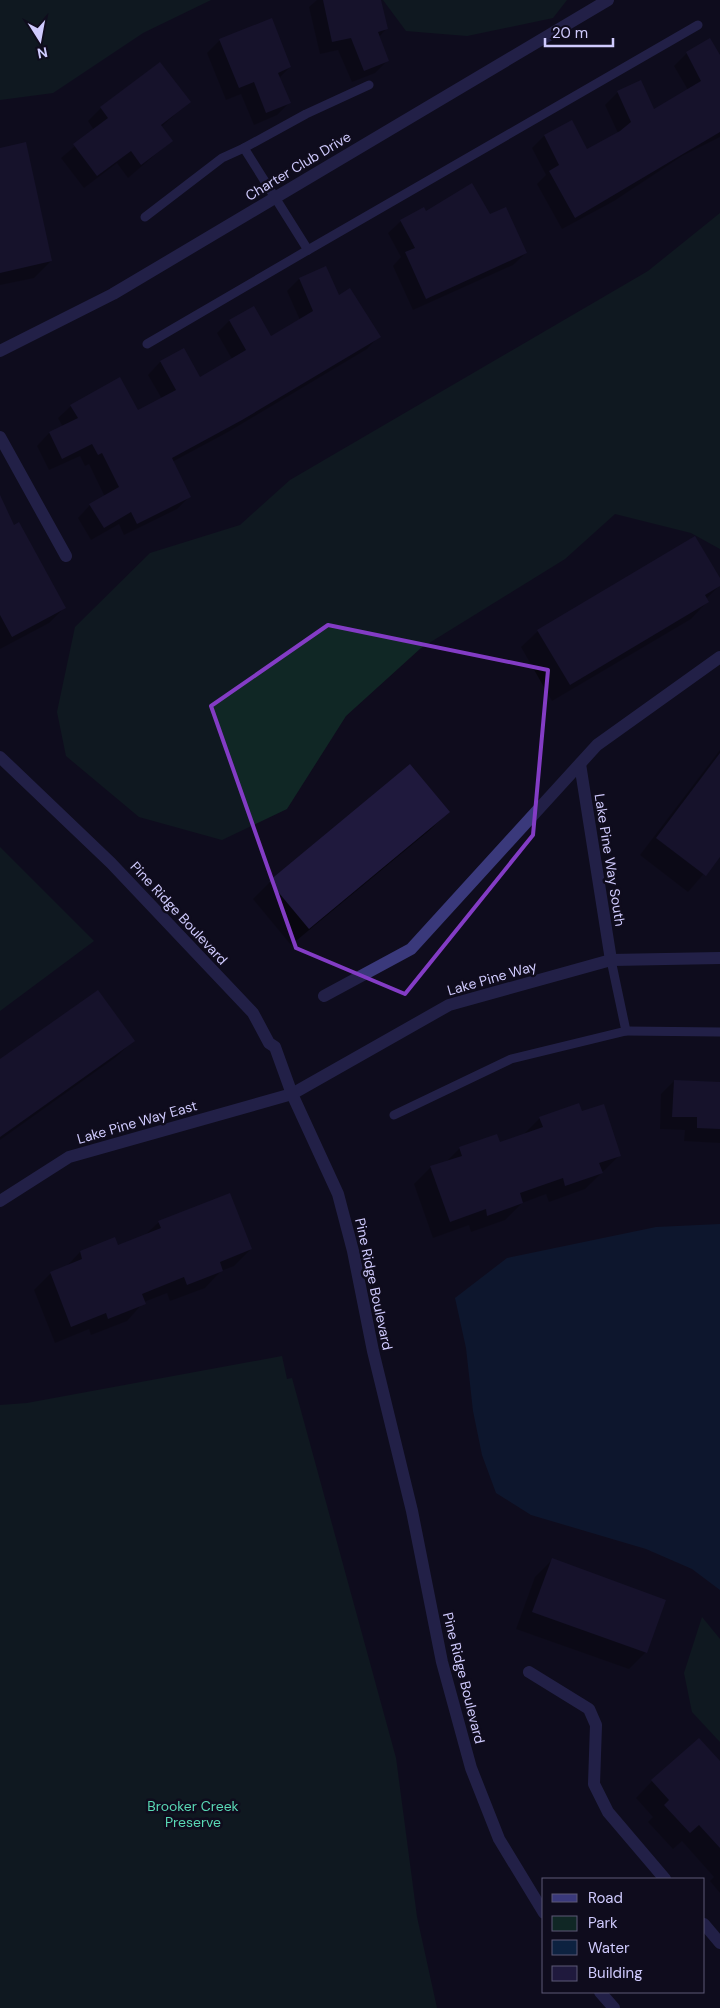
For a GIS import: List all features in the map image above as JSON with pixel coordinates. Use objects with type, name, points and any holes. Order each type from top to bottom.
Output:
[{"type":"street","name":"Charter Club Drive","points":[[0,351],[113,294],[608,0]]},
{"type":"street","points":[[0,438],[66,556]]},
{"type":"street","points":[[324,996],[411,948],[597,745],[720,657]]},
{"type":"street","name":"Pine Ridge Boulevard","points":[[0,757],[111,863],[253,1013],[269,1043],[275,1047],[292,1094],[338,1194],[351,1241],[373,1351],[412,1511],[442,1662],[470,1768],[498,1839],[542,1909]]},
{"type":"street","name":"Lake Pine Way South","points":[[580,764],[611,960]]},
{"type":"street","name":"Lake Pine Way","points":[[292,1094],[449,1005],[611,960],[720,958]]},
{"type":"street","name":"Lake Pine Way East","points":[[0,1201],[69,1157],[292,1094]]},
{"type":"street","points":[[529,1672],[589,1709],[596,1725],[594,1784],[608,1812],[665,1878]]},
{"type":"street","points":[[705,1925],[720,1943]]},
{"type":"street","points":[[601,1993],[614,2008]]},
{"type":"lane","points":[[147,344],[698,25]]},
{"type":"lane","points":[[145,217],[222,158],[306,114],[369,85]]},
{"type":"lane","points":[[244,148],[308,250]]},
{"type":"lane","points":[[611,960],[626,1031]]},
{"type":"lane","points":[[394,1115],[511,1059],[626,1031],[720,1032]]},
{"type":"highlighted area","points":[[328,625],[548,670],[533,835],[405,994],[296,948],[211,706]]},
{"type":"green space","points":[[0,0],[211,0],[143,33],[53,93],[0,100]]},
{"type":"green space","points":[[383,0],[567,0],[553,18],[467,36],[406,31]]},
{"type":"green space","points":[[720,213],[720,549],[691,533],[615,514],[565,559],[421,648],[346,716],[287,809],[222,840],[139,817],[66,756],[57,712],[75,627],[150,553],[240,525],[290,480],[648,271]]},
{"type":"green space","points":[[0,847],[94,941],[0,1011]]},
{"type":"green space","name":"Brooker Creek Preserve","points":[[282,1356],[287,1379],[292,1378],[396,1758],[417,1917],[437,2008],[0,2008],[0,1405],[27,1403]]},
{"type":"green space","points":[[702,1617],[720,1639],[720,1742],[692,1712],[684,1673]]},
{"type":"water","points":[[720,1224],[720,1590],[692,1569],[646,1549],[531,1515],[496,1493],[482,1455],[473,1411],[466,1348],[455,1298],[507,1258],[656,1227]]},
{"type":"building","points":[[323,0],[381,0],[388,29],[378,32],[389,61],[364,71],[351,38],[332,42]]},
{"type":"building","points":[[272,18],[291,67],[278,73],[291,103],[266,113],[254,82],[239,88],[219,39]]},
{"type":"building","points":[[710,38],[720,55],[720,132],[575,218],[549,171],[559,165],[544,135],[572,120],[587,149],[620,131],[631,122],[617,91],[641,80],[654,109],[701,81],[686,52]]},
{"type":"building","points":[[160,62],[191,102],[161,125],[173,141],[141,165],[131,151],[97,176],[73,144],[108,118],[100,107]]},
{"type":"building","points":[[26,142],[52,261],[0,273],[0,148]]},
{"type":"building","points":[[472,183],[490,214],[506,207],[527,253],[426,299],[405,252],[415,248],[400,220],[424,207],[426,211]]},
{"type":"building","points":[[326,266],[339,295],[350,288],[381,337],[242,420],[172,458],[191,497],[137,524],[131,512],[104,528],[89,504],[119,487],[102,453],[98,455],[92,444],[62,459],[49,432],[78,418],[70,405],[120,377],[138,410],[176,390],[160,361],[184,348],[200,377],[246,350],[229,320],[254,306],[271,336],[313,311],[299,278]]},
{"type":"building","points":[[0,495],[14,525],[19,522],[66,608],[12,637],[0,615]]},
{"type":"building","points":[[695,536],[720,578],[720,586],[705,595],[709,602],[570,685],[537,630]]},
{"type":"building","points":[[720,753],[720,857],[706,876],[656,838]]},
{"type":"building","points":[[410,764],[450,812],[309,929],[269,881]]},
{"type":"building","points":[[98,990],[135,1041],[0,1137],[0,1059]]},
{"type":"building","points":[[674,1080],[720,1082],[720,1129],[697,1128],[697,1117],[672,1117]]},
{"type":"building","points":[[579,1103],[582,1111],[604,1104],[621,1156],[599,1163],[603,1173],[565,1186],[563,1178],[520,1193],[523,1203],[487,1216],[486,1209],[450,1222],[430,1166],[462,1156],[459,1147],[497,1134],[500,1142],[543,1127],[539,1117]]},
{"type":"building","points":[[230,1193],[252,1249],[220,1262],[223,1271],[187,1285],[184,1277],[142,1294],[146,1304],[108,1319],[106,1313],[71,1327],[50,1272],[82,1259],[80,1251],[115,1237],[118,1245],[161,1228],[158,1221]]},
{"type":"building","points":[[552,1558],[666,1600],[647,1653],[532,1612]]},
{"type":"building","points":[[699,1738],[720,1761],[720,1848],[699,1825],[690,1833],[664,1805],[669,1800],[651,1780]]}]
